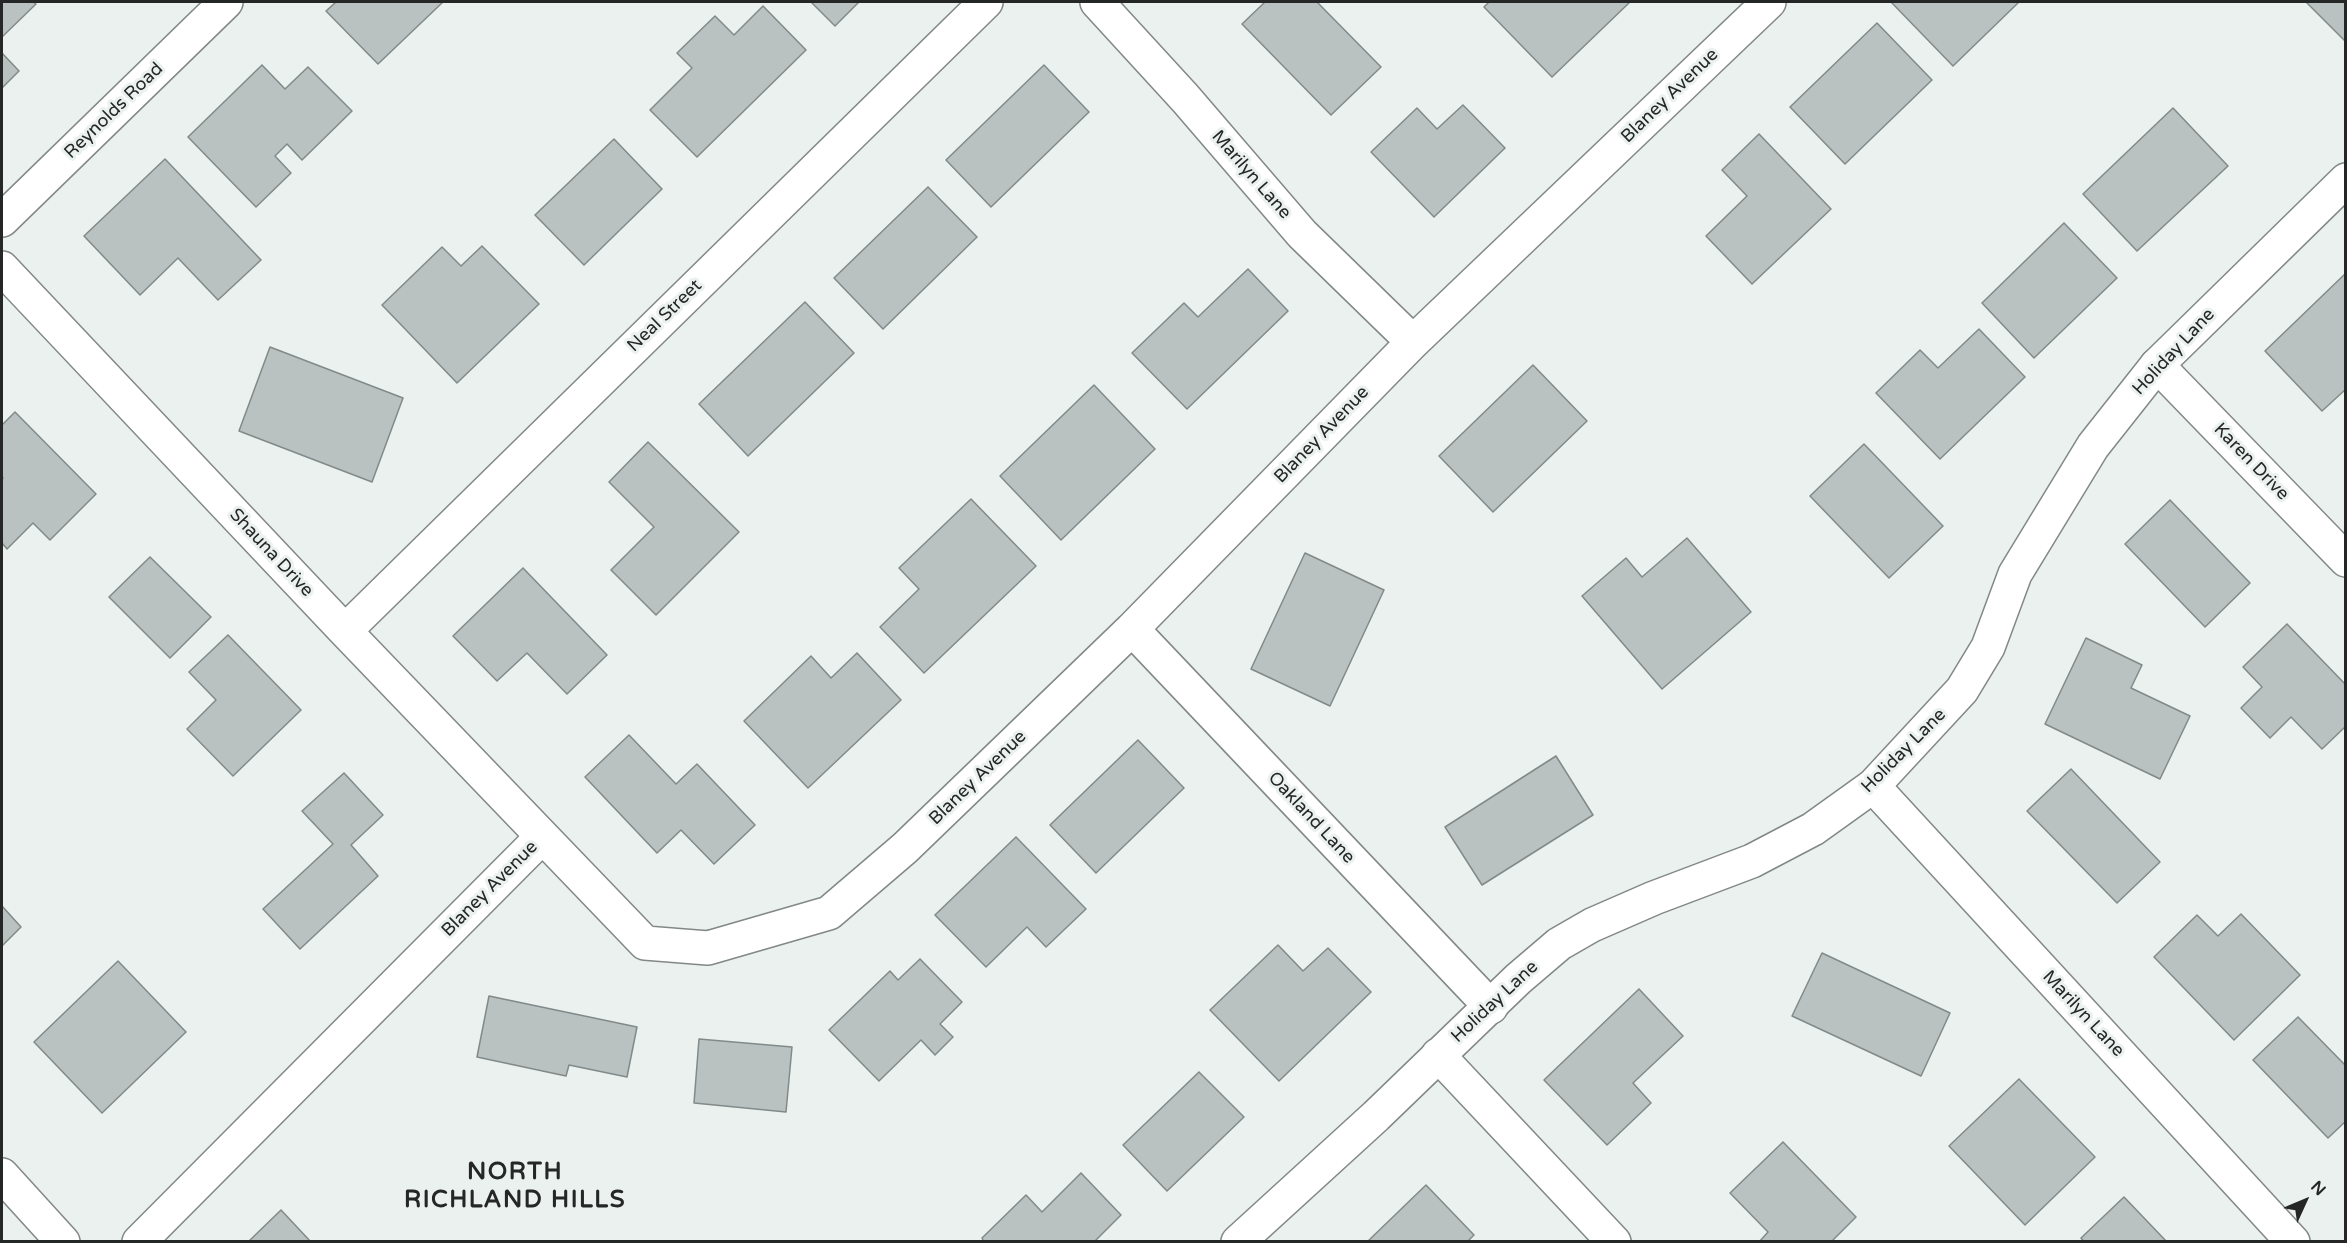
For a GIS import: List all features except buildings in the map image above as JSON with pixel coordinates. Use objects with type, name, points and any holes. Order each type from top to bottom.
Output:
[{"type":"street","name":"Reynolds Road","points":[[2,220],[226,2]]},
{"type":"street","name":"Neal Street","points":[[345,631],[986,2]]},
{"type":"street","name":"Marilyn Lane","points":[[1097,2],[1185,98],[1302,234],[1413,342]]},
{"type":"street","name":"Blaney Avenue","points":[[139,1242],[542,837],[645,943],[708,948],[829,913],[905,848],[1132,629],[1413,342],[1769,2]]},
{"type":"street","name":"Holiday Lane","points":[[1238,1242],[1491,1007],[1518,978],[1559,944],[1592,926],[1654,898],[1752,861],[1813,829],[1873,786],[1962,690],[1988,647],[2015,574],[2093,446],[2157,365],[2346,180]]},
{"type":"street","name":"Shauna Drive","points":[[2,268],[542,837]]},
{"type":"street","name":"Karen Drive","points":[[2157,365],[2346,560]]},
{"type":"street","name":"Oakland Lane","points":[[1132,629],[1491,1007]]},
{"type":"street","name":"Marilyn Lane","points":[[1873,786],[2293,1242]]},
{"type":"street","points":[[1438,1055],[1614,1242]]},
{"type":"street","points":[[2,1175],[63,1242]]},
{"type":"district","name":"NORTH RICHLAND HILLS","points":[[515,1187]]}]
